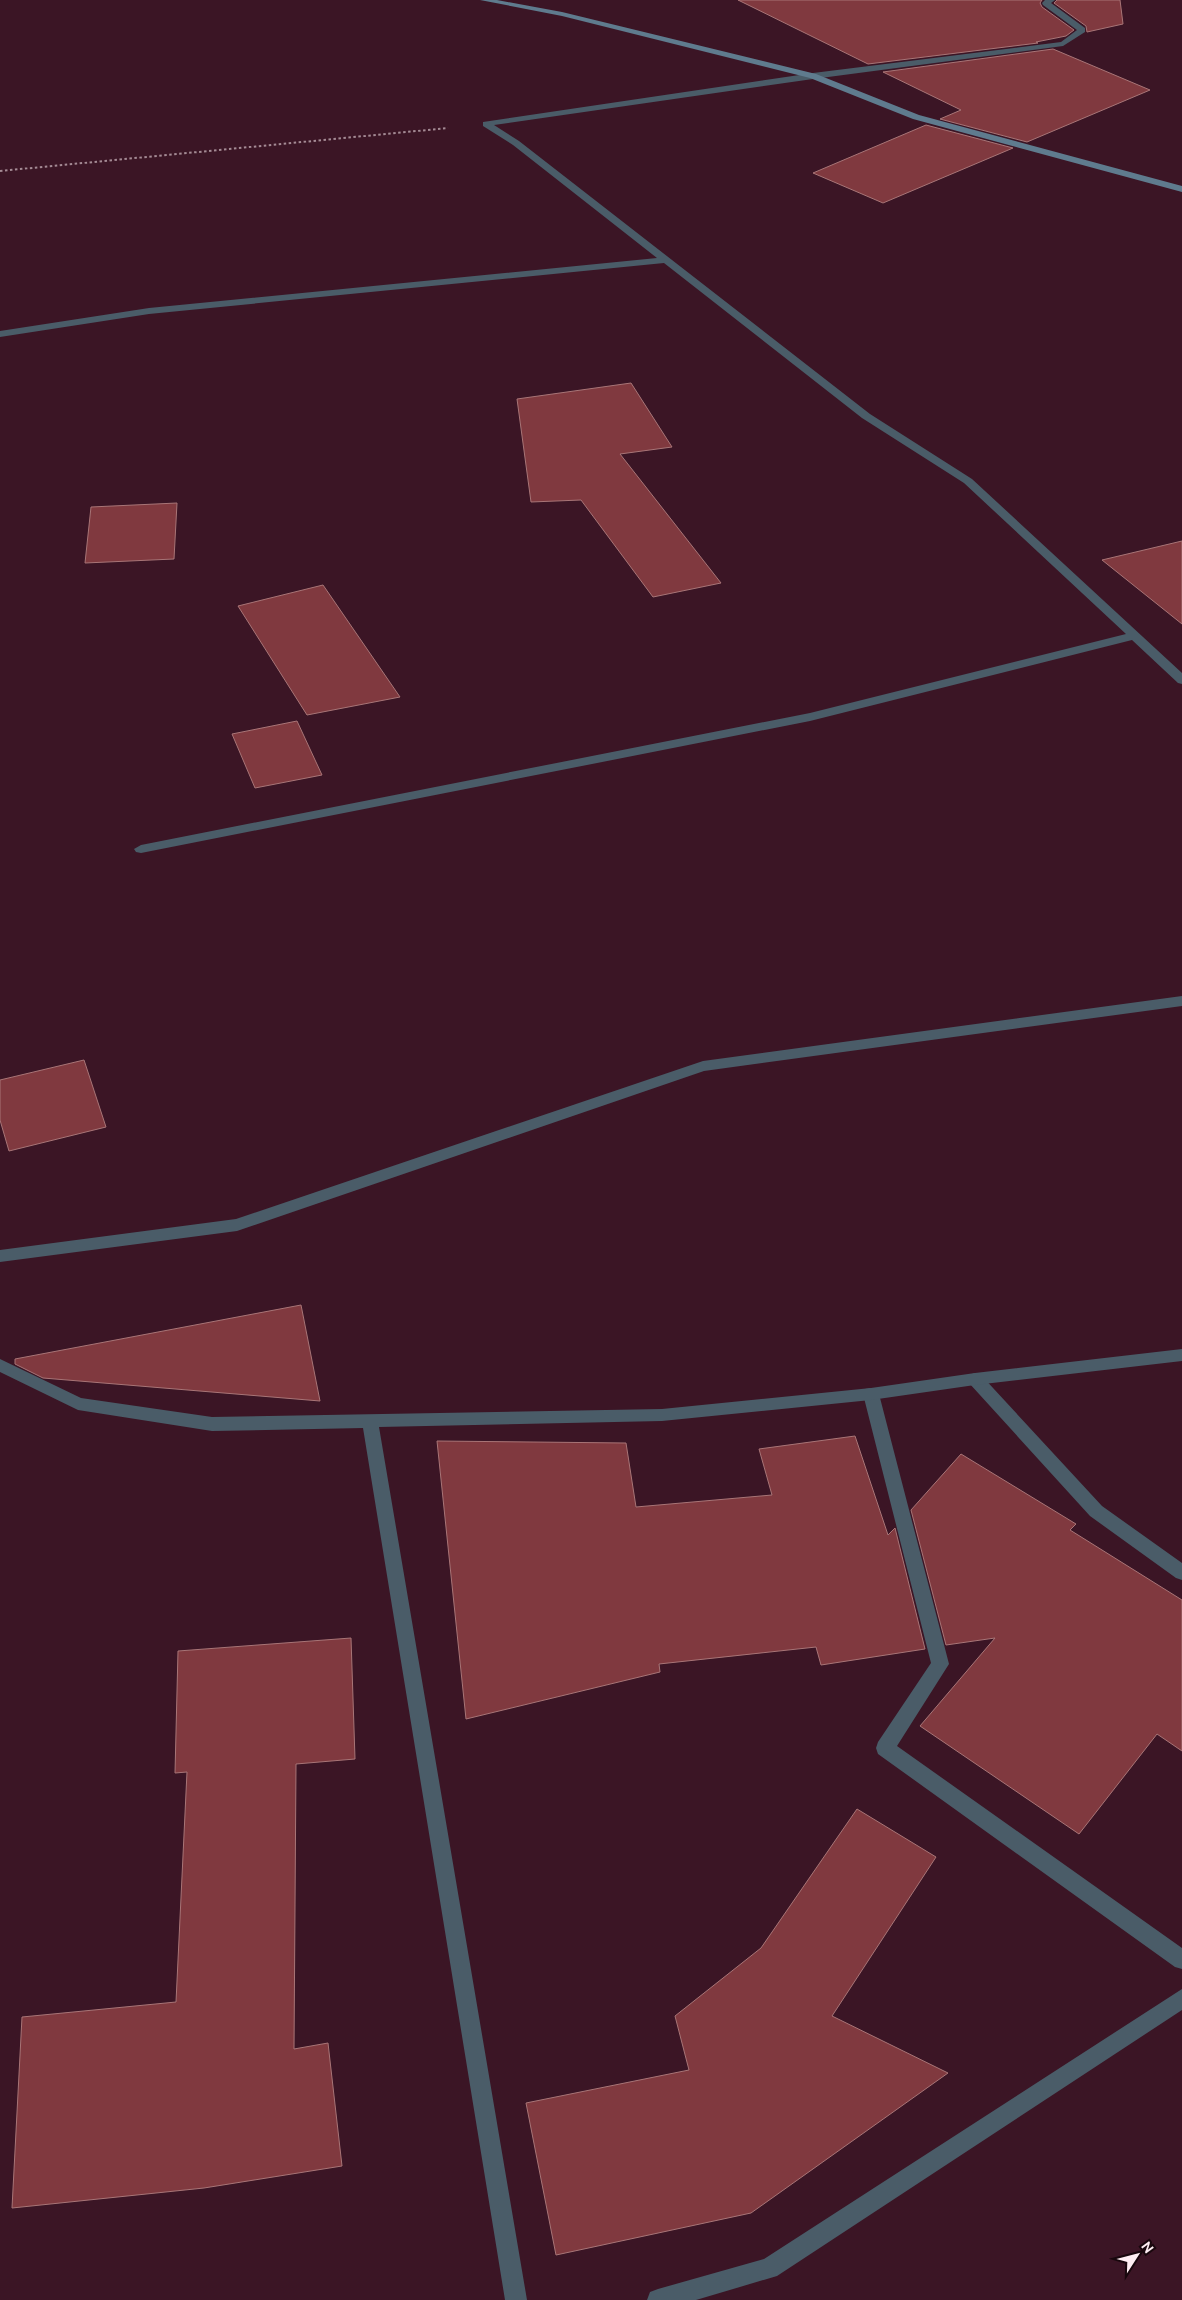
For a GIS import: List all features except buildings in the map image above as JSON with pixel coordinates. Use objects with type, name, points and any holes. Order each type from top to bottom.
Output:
[{"type":"street","points":[[484,0],[562,14],[813,76],[916,117],[1182,188]]},
{"type":"street","points":[[486,124],[813,76],[1063,44],[1082,30],[1046,3],[1051,0]]},
{"type":"street","points":[[486,124],[516,144],[866,416],[968,481],[1182,680]]},
{"type":"street","points":[[0,334],[149,311],[666,260]]},
{"type":"street","points":[[141,849],[810,717],[1134,636]]},
{"type":"street","points":[[0,1256],[237,1225],[703,1066],[1182,1000]]},
{"type":"street","points":[[0,1365],[78,1404],[212,1424],[662,1415],[871,1394],[975,1379],[1182,1355]]},
{"type":"street","points":[[975,1379],[1096,1511],[1182,1573]]},
{"type":"street","points":[[871,1394],[940,1664],[885,1748],[1182,1960]]},
{"type":"street","points":[[370,1420],[516,2300]]},
{"type":"street","points":[[658,2300],[769,2268],[1182,1999]]},
{"type":"path","points":[[0,171],[486,124]]}]
